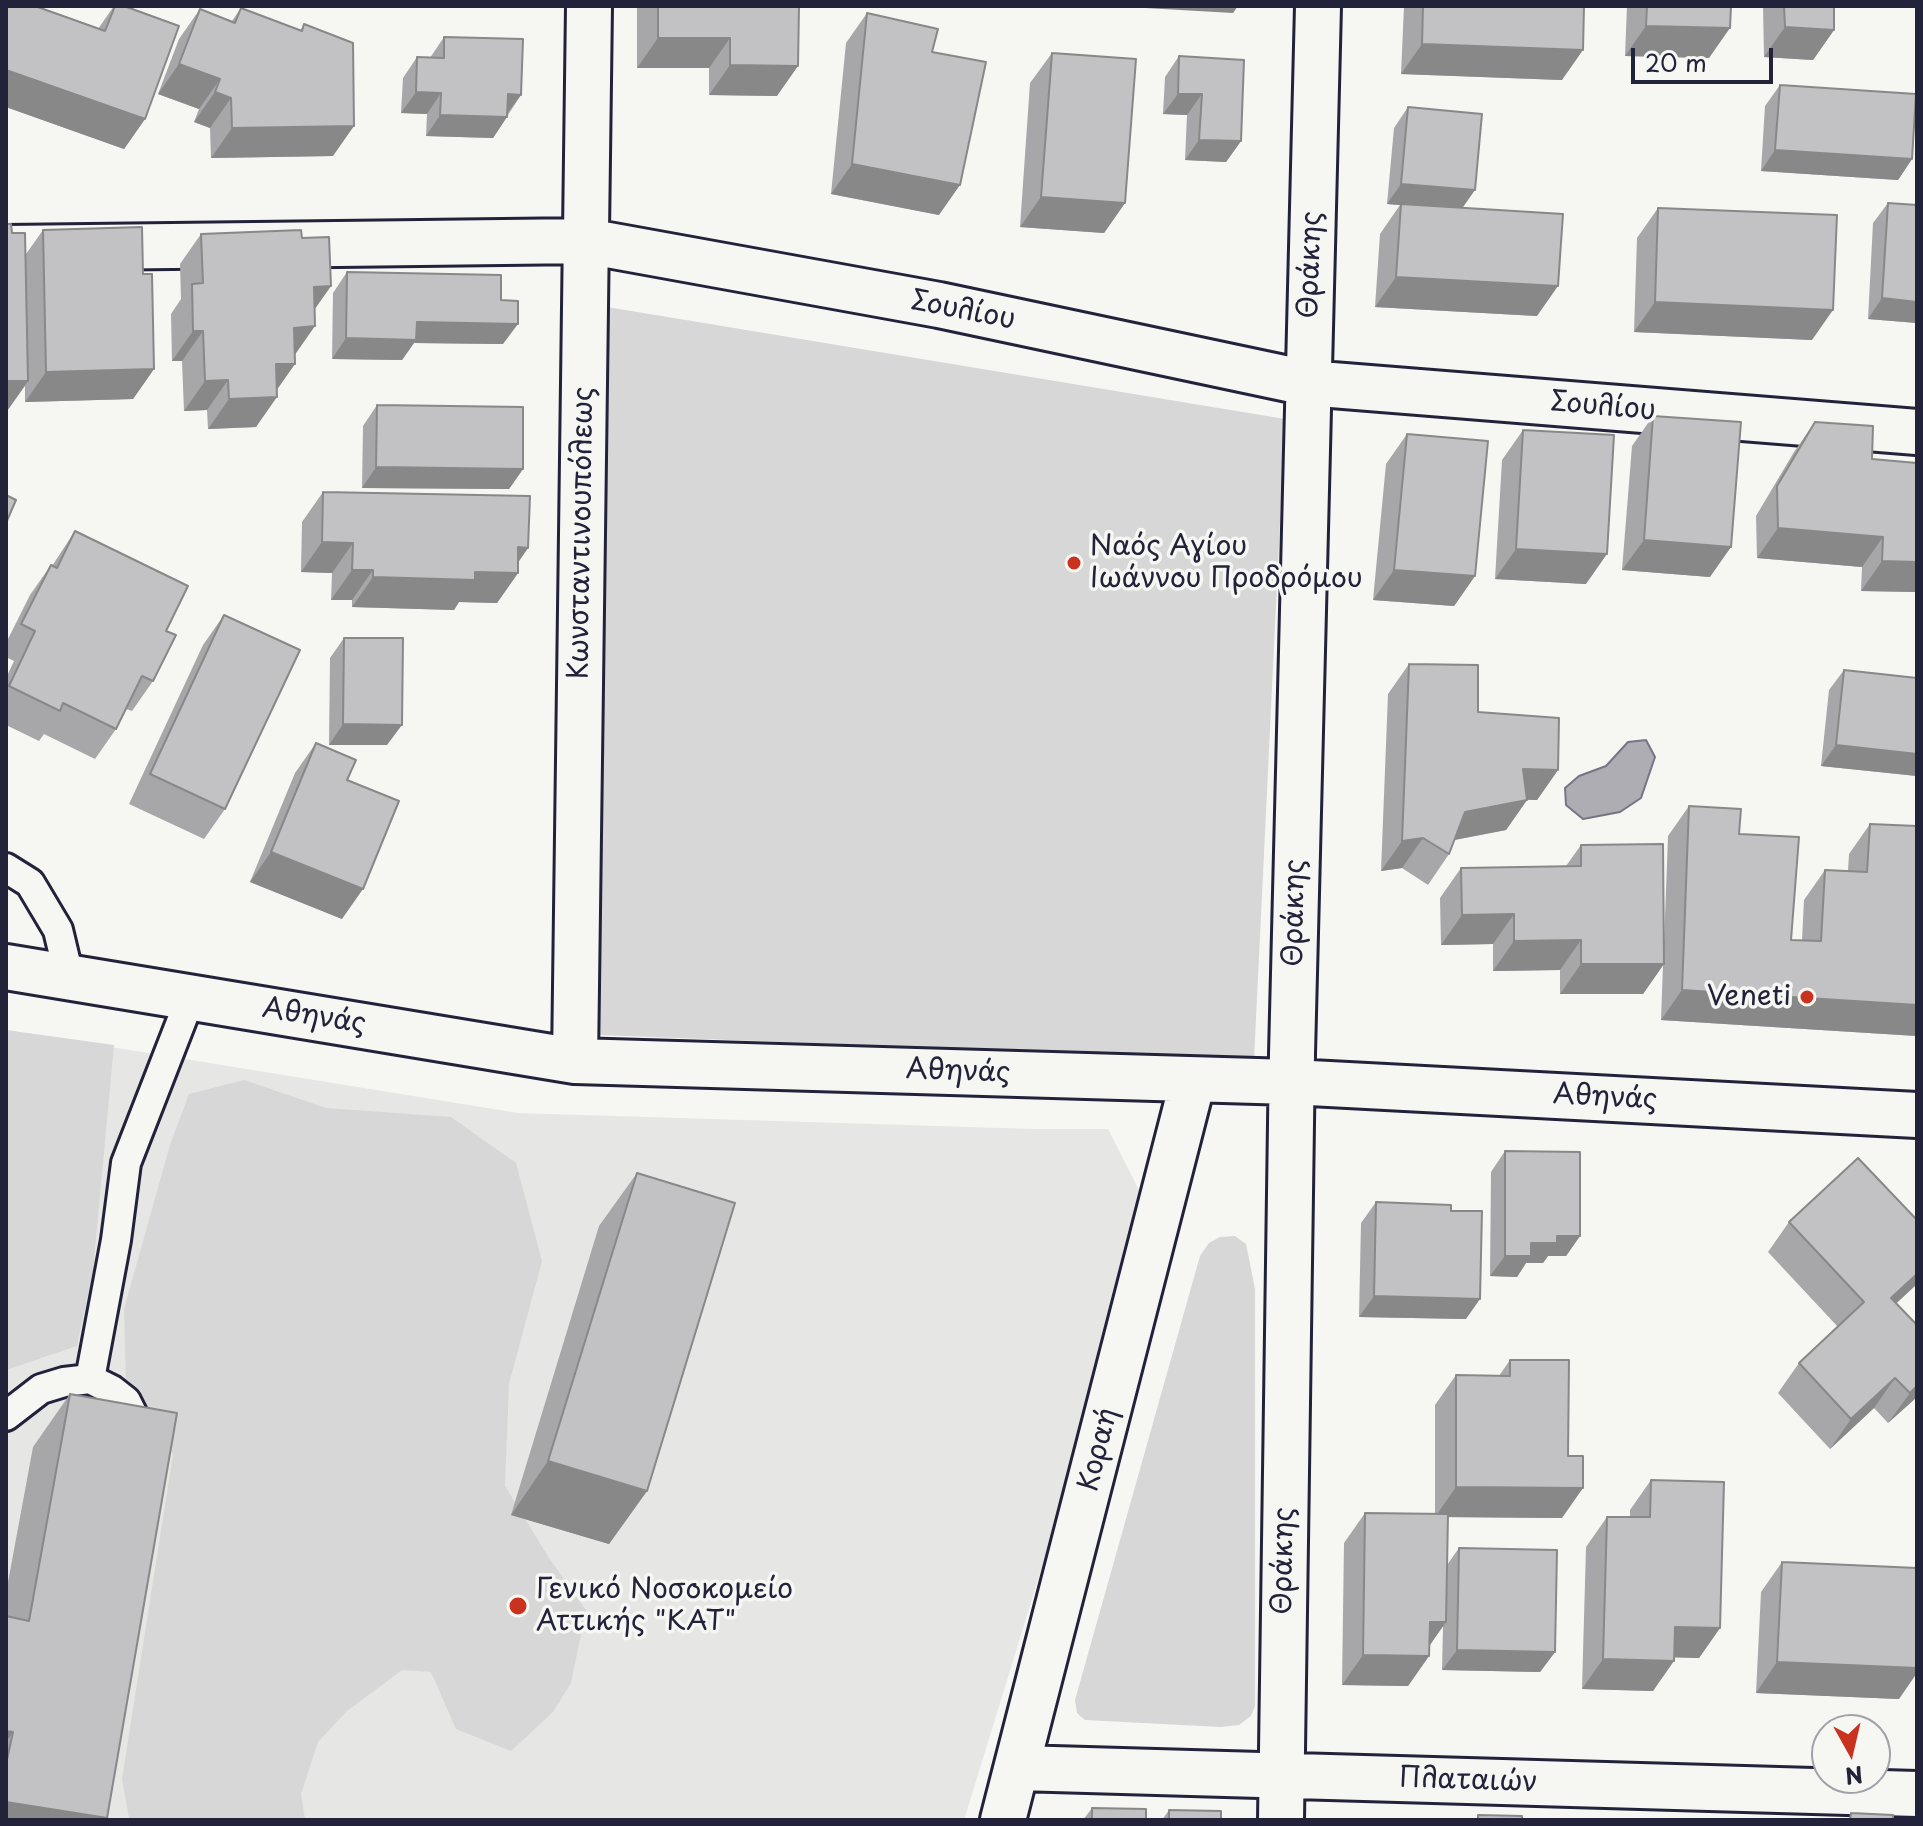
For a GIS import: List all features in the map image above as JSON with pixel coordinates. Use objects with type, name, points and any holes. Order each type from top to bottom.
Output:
[{"type":"street","name":"Κωνσταντινουπόλεως","points":[[575,1061],[589,6]]},
{"type":"street","name":"Θράκης","points":[[1281,1820],[1291,1082],[1318,6]]},
{"type":"street","name":"Σουλίου","points":[[6,248],[586,241],[939,305],[1307,383],[1917,432]]},
{"type":"street","name":"Αθηνάς","points":[[6,967],[575,1061],[1291,1082],[1917,1115]]},
{"type":"street","name":"Κοραή","points":[[1003,1820],[1193,1080]]},
{"type":"street","name":"Πλαταιών","points":[[1018,1768],[1917,1794]]},
{"type":"lane","points":[[6,868],[30,883],[58,930],[69,976]]},
{"type":"lane","points":[[90,1379],[116,1240],[126,1163],[190,999]]},
{"type":"lane","points":[[6,1416],[41,1389],[90,1379],[126,1401],[137,1423],[142,1459]]},
{"type":"shaded area","points":[[607,307],[1285,419],[1254,1060],[598,1035]]},
{"type":"shaded area","points":[[1646,740],[1655,757],[1641,798],[1620,812],[1583,819],[1566,805],[1565,788],[1579,776],[1606,766],[1628,742]]},
{"type":"shaded area","name":"Γενικό Νοσοκομείο Αττικής \"ΚΑΤ\"","points":[[6,1030],[518,1113],[1108,1129],[1148,1208],[1096,1391],[964,1820],[6,1820]]},
{"type":"shaded area","points":[[6,1030],[114,1045],[93,1270],[77,1346],[6,1370]]},
{"type":"shaded area","points":[[244,1080],[326,1108],[451,1117],[516,1163],[542,1261],[509,1384],[505,1486],[549,1558],[586,1610],[571,1683],[553,1712],[511,1751],[456,1729],[431,1672],[402,1670],[347,1711],[318,1742],[301,1794],[305,1820],[131,1820],[122,1779],[173,1454],[126,1386],[124,1309],[170,1145],[189,1094]]},
{"type":"shaded area","points":[[1235,1236],[1246,1244],[1255,1289],[1255,1706],[1251,1716],[1239,1725],[1221,1727],[1085,1720],[1077,1713],[1075,1700],[1200,1256],[1209,1243],[1220,1237]]},
{"type":"building","points":[[6,6],[35,6],[105,31],[115,6],[124,6],[179,26],[145,119],[6,70]]},
{"type":"building","points":[[658,6],[799,6],[798,66],[730,65],[730,38],[658,38]]},
{"type":"building","points":[[1423,6],[1584,6],[1583,50],[1422,44]]},
{"type":"building","points":[[1647,6],[1731,6],[1730,28],[1646,26]]},
{"type":"building","points":[[1784,6],[1834,6],[1834,30],[1785,27]]},
{"type":"building","points":[[241,8],[302,31],[304,24],[353,43],[354,126],[232,128],[231,98],[215,92],[220,79],[179,64],[200,9],[235,23]]},
{"type":"building","points":[[867,13],[938,29],[932,52],[986,62],[960,185],[852,164]]},
{"type":"building","points":[[444,37],[523,39],[521,95],[508,94],[507,117],[440,115],[441,93],[416,92],[417,57],[444,58]]},
{"type":"building","points":[[1052,53],[1136,59],[1125,203],[1041,197]]},
{"type":"building","points":[[1179,56],[1244,60],[1241,141],[1199,140],[1202,94],[1178,94]]},
{"type":"building","points":[[1780,85],[1916,94],[1912,159],[1775,150]]},
{"type":"building","points":[[1408,107],[1482,114],[1475,190],[1401,184]]},
{"type":"building","points":[[1888,203],[1917,205],[1917,302],[1882,298]]},
{"type":"building","points":[[1401,204],[1563,214],[1558,286],[1396,277]]},
{"type":"building","points":[[1658,208],[1837,215],[1833,310],[1655,302]]},
{"type":"building","points":[[6,224],[11,224],[12,233],[25,233],[28,381],[6,381]]},
{"type":"building","points":[[142,227],[143,274],[152,274],[154,369],[46,372],[43,230]]},
{"type":"building","points":[[301,230],[302,238],[329,237],[331,286],[314,287],[315,326],[294,328],[295,364],[276,364],[277,397],[229,399],[228,380],[205,381],[203,331],[193,331],[192,284],[203,283],[201,234]]},
{"type":"building","points":[[347,272],[501,275],[501,300],[518,301],[518,324],[417,322],[416,340],[346,338]]},
{"type":"building","points":[[377,405],[523,407],[523,469],[376,467]]},
{"type":"building","points":[[1653,416],[1741,422],[1731,547],[1644,540]]},
{"type":"building","points":[[1815,422],[1873,426],[1872,459],[1917,463],[1917,562],[1882,561],[1883,537],[1778,528],[1777,486]]},
{"type":"building","points":[[1523,430],[1614,435],[1607,554],[1516,549]]},
{"type":"building","points":[[1407,434],[1488,441],[1475,576],[1394,570]]},
{"type":"building","points":[[323,492],[530,496],[528,548],[518,547],[518,573],[475,572],[475,580],[373,577],[373,570],[352,570],[353,543],[322,542]]},
{"type":"building","points":[[6,495],[16,500],[6,523]]},
{"type":"building","points":[[75,531],[188,586],[166,631],[176,635],[153,681],[142,676],[116,729],[63,703],[60,711],[9,686],[35,631],[21,624],[51,565],[57,568]]},
{"type":"building","points":[[224,615],[300,650],[225,809],[150,774]]},
{"type":"building","points":[[344,638],[403,638],[402,725],[343,724]]},
{"type":"building","points":[[1409,664],[1478,665],[1478,712],[1559,718],[1558,770],[1523,769],[1527,800],[1465,812],[1449,854],[1423,838],[1402,841]]},
{"type":"building","points":[[1844,670],[1917,678],[1917,754],[1836,745]]},
{"type":"building","points":[[316,743],[356,760],[347,780],[399,801],[363,889],[271,852]]},
{"type":"building","points":[[1689,806],[1741,809],[1739,834],[1799,837],[1791,940],[1821,941],[1825,870],[1867,872],[1870,824],[1917,826],[1917,1005],[1682,990]]},
{"type":"building","points":[[1663,844],[1664,964],[1581,964],[1581,940],[1514,941],[1514,914],[1462,915],[1461,868],[1581,866],[1581,845]]},
{"type":"building","points":[[1505,1151],[1580,1152],[1580,1236],[1557,1236],[1557,1243],[1531,1243],[1531,1256],[1505,1256]]},
{"type":"building","points":[[1858,1158],[1917,1220],[1917,1274],[1891,1298],[1917,1325],[1917,1386],[1910,1393],[1895,1378],[1851,1419],[1799,1363],[1864,1302],[1789,1222]]},
{"type":"building","points":[[637,1173],[735,1203],[647,1491],[548,1461]]},
{"type":"building","points":[[1376,1202],[1451,1205],[1451,1211],[1482,1211],[1480,1299],[1374,1296]]},
{"type":"building","points":[[1510,1360],[1569,1360],[1568,1456],[1583,1456],[1583,1488],[1456,1487],[1456,1375],[1510,1376]]},
{"type":"building","points":[[70,1394],[177,1413],[107,1818],[6,1802],[6,1764],[13,1732],[6,1731],[6,1616],[29,1621]]},
{"type":"building","points":[[1651,1480],[1724,1482],[1720,1628],[1675,1627],[1674,1661],[1603,1659],[1607,1517],[1650,1517]]},
{"type":"building","points":[[1365,1513],[1448,1514],[1446,1622],[1430,1622],[1429,1656],[1363,1655]]},
{"type":"building","points":[[1459,1548],[1557,1550],[1555,1652],[1457,1650]]},
{"type":"building","points":[[1782,1562],[1917,1568],[1917,1668],[1777,1662]]},
{"type":"building","points":[[1092,1808],[1146,1809],[1146,1820],[1092,1820]]},
{"type":"building","points":[[1169,1810],[1221,1811],[1221,1820],[1169,1820]]},
{"type":"building","points":[[1851,1813],[1893,1815],[1893,1820],[1850,1820]]},
{"type":"building","points":[[1478,1815],[1522,1816],[1522,1820],[1478,1820]]},
{"type":"place","name":"Ναός Αγίου Ιωάννου Προδρόμου","points":[[1074,563]]},
{"type":"place","name":"Veneti","points":[[1807,997]]},
{"type":"place","name":"Γενικό Νοσοκομείο Αττικής \"ΚΑΤ\"","points":[[518,1606]]}]
